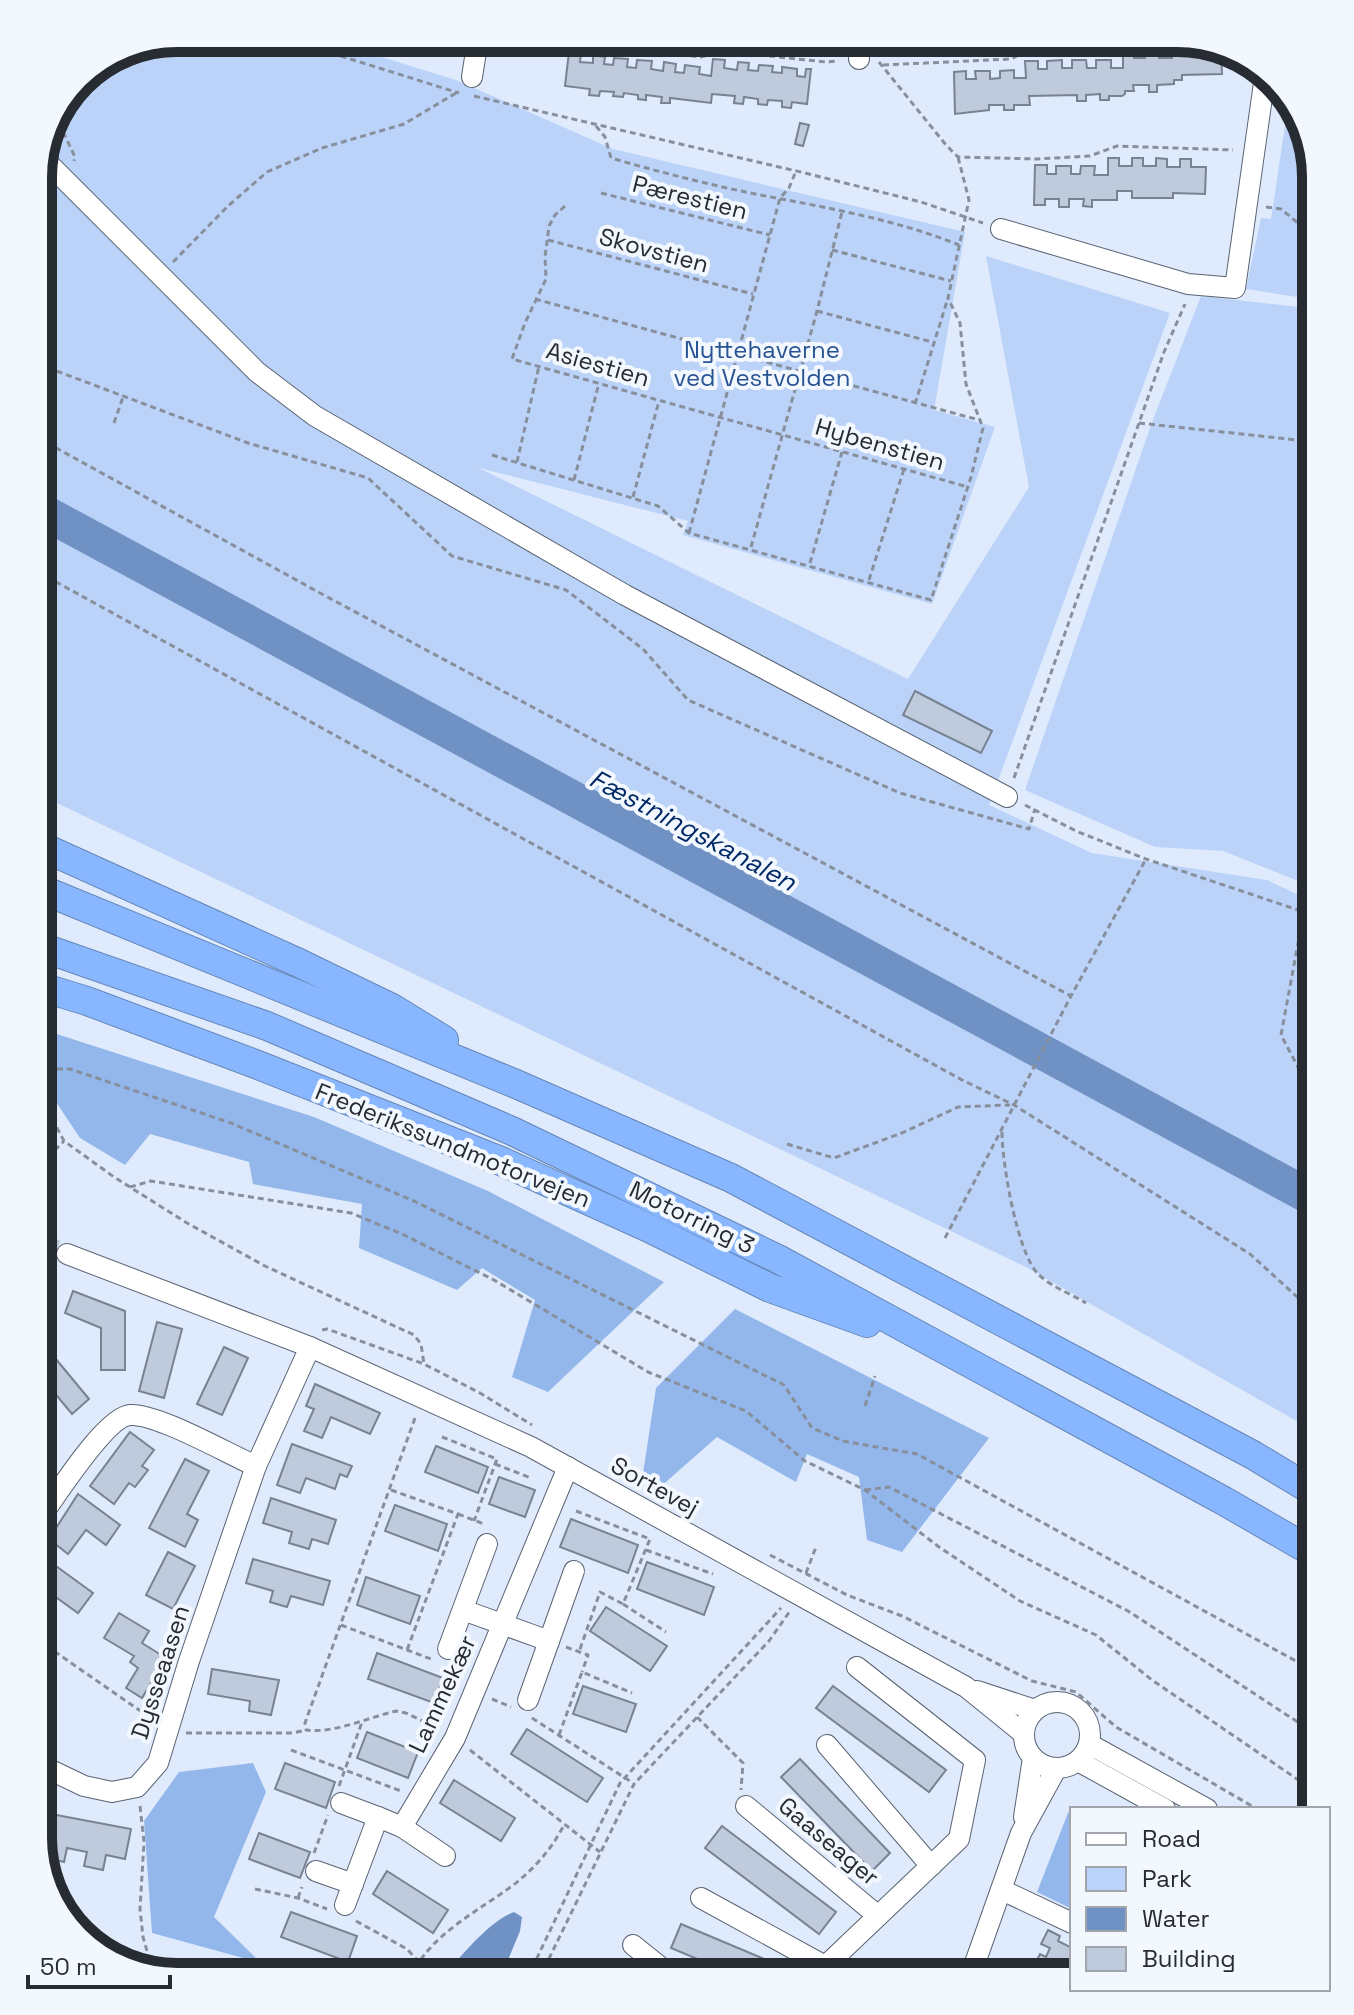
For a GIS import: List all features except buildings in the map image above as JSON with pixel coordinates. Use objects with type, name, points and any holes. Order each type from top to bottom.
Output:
[{"type":"highway","points":[[52,851],[392,1008],[516,1084]]},
{"type":"highway","points":[[52,894],[516,1084]]},
{"type":"highway","name":"Motorring 3","points":[[52,951],[267,1026],[512,1131],[778,1259],[1302,1546]]},
{"type":"highway","name":"Frederikssundmotorvejen","points":[[52,990],[258,1065],[501,1161],[649,1228],[770,1288],[952,1353]]},
{"type":"highway","name":"Motorring 3","points":[[516,1084],[731,1178],[1253,1455],[1302,1485]]},
{"type":"street","points":[[472,77],[476,52]]},
{"type":"street","points":[[1001,229],[1197,285],[1235,288],[1263,88]]},
{"type":"street","points":[[52,167],[257,372],[315,416],[625,595],[1007,797]]},
{"type":"street","name":"Sortevej","points":[[67,1254],[310,1347],[531,1447],[966,1687],[1024,1734]]},
{"type":"street","name":"Dysseaasen","points":[[137,1787],[158,1763],[189,1661],[256,1466],[310,1347]]},
{"type":"street","points":[[52,1501],[104,1429],[127,1415],[150,1417],[256,1466]]},
{"type":"street","name":"Lammekær","points":[[402,1827],[455,1738],[568,1467]]},
{"type":"street","points":[[442,1655],[463,1610],[487,1544]]},
{"type":"street","points":[[522,1707],[574,1571]]},
{"type":"street","points":[[463,1610],[549,1641]]},
{"type":"street","name":"Gaaseager","points":[[829,1963],[959,1839],[975,1760],[857,1667]]},
{"type":"street","name":"Sortevej","points":[[966,1687],[1035,1710]]},
{"type":"street","points":[[1056,1769],[1039,1764],[1028,1751],[1025,1725],[1035,1710],[1055,1702],[1075,1707],[1088,1723],[1084,1752]]},
{"type":"street","points":[[827,1745],[931,1866]]},
{"type":"street","points":[[1021,1833],[1056,1769],[1084,1752]]},
{"type":"street","points":[[1084,1752],[1162,1807]]},
{"type":"street","points":[[1084,1752],[1203,1807]]},
{"type":"street","points":[[975,1963],[1021,1833],[1033,1758]]},
{"type":"street","points":[[52,1771],[84,1786],[112,1792],[137,1787]]},
{"type":"street","points":[[341,1803],[402,1827],[445,1856]]},
{"type":"street","name":"Gaaseager","points":[[746,1806],[878,1916]]},
{"type":"street","points":[[345,1905],[378,1817]]},
{"type":"street","points":[[316,1871],[353,1884]]},
{"type":"street","points":[[1002,1890],[1070,1922]]},
{"type":"street","name":"Gaaseager","points":[[701,1898],[806,1963]]},
{"type":"street","points":[[633,1945],[656,1963]]},
{"type":"path","points":[[328,52],[457,92],[921,202],[1001,229]]},
{"type":"path","points":[[659,52],[701,57],[718,52]]},
{"type":"path","points":[[731,52],[826,62],[850,52]]},
{"type":"path","points":[[865,52],[883,65],[958,157],[969,200],[948,298],[915,404]]},
{"type":"path","points":[[883,65],[1011,59],[1024,52]]},
{"type":"path","points":[[159,276],[228,206],[267,172],[322,148],[404,124],[457,92],[472,77]]},
{"type":"path","points":[[596,126],[605,137],[611,158],[688,179],[932,234],[959,245]]},
{"type":"path","points":[[62,130],[75,157],[72,169],[65,178]]},
{"type":"path","points":[[958,157],[1037,159],[1090,156],[1117,146],[1255,151]]},
{"type":"path","points":[[689,533],[780,198],[789,188],[796,171]]},
{"type":"path","name":"Pærestien","points":[[601,193],[770,235]]},
{"type":"path","points":[[1247,205],[1281,209],[1302,226]]},
{"type":"path","points":[[565,206],[549,226],[546,279],[535,299],[981,421]]},
{"type":"path","points":[[750,549],[842,212]]},
{"type":"path","name":"Skovstien","points":[[546,240],[753,294]]},
{"type":"path","points":[[832,250],[951,281]]},
{"type":"path","points":[[1197,285],[1178,315],[1007,797],[1076,831],[1146,859],[1302,910]]},
{"type":"path","points":[[492,455],[658,506],[689,533],[931,600],[968,487],[983,428],[966,384],[960,323],[948,298]]},
{"type":"path","name":"Asiestien","points":[[535,299],[512,359],[782,435]]},
{"type":"path","points":[[817,311],[932,342]]},
{"type":"path","points":[[517,462],[539,366]]},
{"type":"path","points":[[52,369],[248,443],[368,478],[452,556],[566,590],[643,649],[688,700],[730,720],[827,759],[900,793],[969,811],[981,818],[1029,829],[1035,809]]},
{"type":"path","points":[[574,480],[599,383]]},
{"type":"path","points":[[114,423],[123,397]]},
{"type":"path","points":[[633,497],[659,401]]},
{"type":"path","points":[[1139,423],[1302,440]]},
{"type":"path","name":"Hybenstien","points":[[782,435],[968,487]]},
{"type":"path","points":[[52,446],[1071,996]]},
{"type":"path","points":[[809,565],[842,452]]},
{"type":"path","points":[[869,581],[904,469]]},
{"type":"path","points":[[52,580],[948,1073],[1014,1105],[1250,1254],[1302,1301]]},
{"type":"path","points":[[945,1238],[1146,859]]},
{"type":"path","points":[[1302,922],[1281,1035],[1302,1075]]},
{"type":"path","points":[[52,1069],[70,1069],[217,1118],[414,1201],[784,1385],[812,1428],[843,1441],[917,1454],[1302,1664]]},
{"type":"path","points":[[787,1144],[834,1158],[902,1133],[958,1107],[1014,1105]]},
{"type":"path","points":[[52,1118],[64,1141],[187,1223],[265,1266],[414,1335],[421,1344],[424,1364]]},
{"type":"path","points":[[1002,1129],[1004,1165],[1024,1252],[1039,1274],[1086,1303]]},
{"type":"path","points":[[52,1153],[64,1141]]},
{"type":"path","points":[[130,1187],[151,1181],[351,1213],[402,1234],[494,1280],[648,1372],[746,1411],[805,1461],[865,1490],[939,1547],[1020,1601],[1096,1635],[1152,1680],[1302,1782]]},
{"type":"path","points":[[310,1347],[319,1330],[327,1329],[424,1364],[531,1424]]},
{"type":"path","points":[[865,1406],[875,1376]]},
{"type":"path","points":[[306,1730],[305,1723],[422,1399]]},
{"type":"path","points":[[442,1437],[497,1459],[474,1521]]},
{"type":"path","points":[[495,1464],[531,1478]]},
{"type":"path","points":[[865,1490],[889,1487],[1128,1611],[1302,1725]]},
{"type":"path","points":[[390,1489],[458,1514],[407,1650]]},
{"type":"path","points":[[576,1511],[650,1539],[623,1604]]},
{"type":"path","points":[[547,1963],[634,1784],[769,1641],[808,1574],[816,1547]]},
{"type":"path","points":[[646,1550],[713,1574]]},
{"type":"path","points":[[763,1551],[847,1595],[902,1616],[1032,1681],[1076,1692],[1116,1727],[1254,1807]]},
{"type":"path","points":[[579,1652],[600,1592],[666,1632]]},
{"type":"path","points":[[535,1963],[624,1778],[797,1592]]},
{"type":"path","points":[[341,1625],[407,1650],[442,1655]]},
{"type":"path","points":[[549,1641],[588,1655],[559,1735]]},
{"type":"path","points":[[52,1650],[168,1732],[306,1730],[337,1727],[396,1711],[423,1720],[455,1738],[600,1852]]},
{"type":"path","points":[[582,1672],[632,1693]]},
{"type":"path","points":[[474,1691],[522,1707],[634,1784]]},
{"type":"path","points":[[697,1717],[743,1763],[741,1795],[746,1806]]},
{"type":"path","points":[[291,1750],[419,1798]]},
{"type":"path","points":[[137,1787],[144,1842],[140,1909],[150,1960]]},
{"type":"path","points":[[420,1963],[431,1947],[515,1884],[551,1850],[564,1825]]},
{"type":"green space","name":"Nyttehaverne ved Vestvolden","points":[[365,52],[456,80],[613,149],[965,232],[934,410],[995,427],[932,604],[683,535],[688,521],[479,468],[908,679],[1029,487],[986,256],[1170,313],[989,805],[1092,853],[1267,880],[1302,896],[1302,1424],[1024,1266],[52,801],[52,169],[56,145],[65,122],[78,101],[95,83],[114,69],[153,54]]},
{"type":"green space","points":[[1286,117],[1301,161],[1302,298],[1246,289],[1261,218],[1271,219]]},
{"type":"green space","points":[[1201,296],[1302,307],[1302,882],[1223,851],[1155,847],[1025,790],[1151,425]]},
{"type":"shaded area","points":[[52,1033],[314,1117],[488,1191],[664,1282],[548,1392],[512,1377],[535,1300],[482,1268],[457,1290],[359,1248],[362,1204],[253,1184],[249,1162],[150,1134],[125,1165],[80,1138],[54,1099]]},
{"type":"shaded area","points":[[735,1309],[989,1438],[902,1552],[867,1540],[859,1477],[807,1454],[796,1482],[717,1437],[659,1488],[642,1480],[656,1388]]},
{"type":"shaded area","points":[[253,1763],[266,1792],[214,1917],[261,1963],[152,1933],[144,1821],[179,1772]]},
{"type":"shaded area","points":[[1070,1811],[1070,1908],[1037,1892]]},
{"type":"water","points":[[52,497],[1302,1172],[1302,1212],[52,537]]},
{"type":"water","points":[[514,1912],[522,1917],[520,1931],[507,1963],[455,1963],[485,1931]]},
{"type":"tunnel","points":[[52,1248],[67,1254]]},
{"type":"water label","name":"Fæstningskanalen","points":[[693,830]]}]
